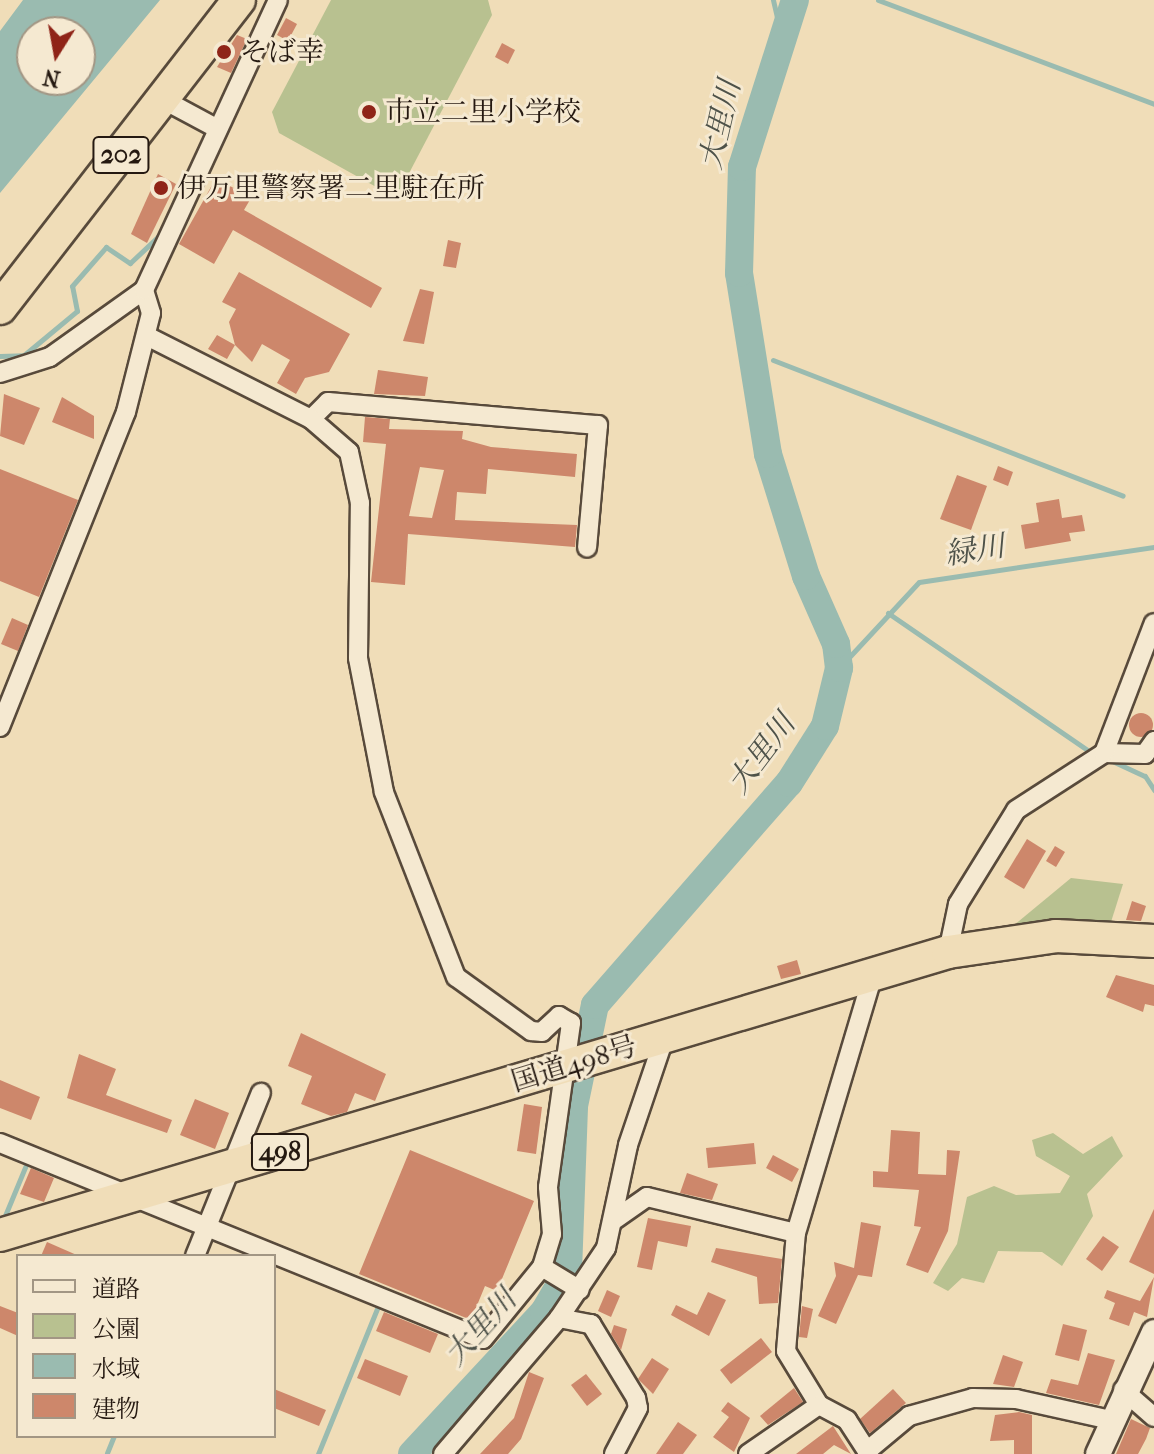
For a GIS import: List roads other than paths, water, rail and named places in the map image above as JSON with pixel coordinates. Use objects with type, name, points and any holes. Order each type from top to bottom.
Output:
[{"type":"highway","name":"202","points":[[0,308],[239,0]]},
{"type":"highway","name":"国道498号","points":[[0,1235],[948,952],[1056,936],[1154,941]]},
{"type":"street","points":[[0,373],[50,357],[144,290],[278,0]]},
{"type":"street","points":[[164,100],[218,129]]},
{"type":"street","points":[[0,727],[126,412],[151,313],[144,290]]},
{"type":"street","points":[[147,336],[311,419],[349,452],[357,473],[358,658],[384,792],[456,977],[531,1031],[570,1018],[560,1068],[548,1187],[552,1234],[542,1267],[483,1339],[276,1256]]},
{"type":"street","points":[[311,419],[328,402],[598,425],[587,548]]},
{"type":"street","points":[[1101,758],[1154,623]]},
{"type":"street","points":[[948,952],[958,904],[1016,810],[1101,758],[1145,754],[1154,741]]},
{"type":"street","points":[[873,974],[796,1233],[786,1351],[819,1405],[847,1420],[868,1452],[909,1416],[973,1398],[1016,1399],[1111,1420]]},
{"type":"street","points":[[450,1452],[580,1290],[614,1220],[628,1145],[665,1036]]},
{"type":"street","points":[[196,1254],[261,1093]]},
{"type":"street","points":[[0,1143],[271,1254]]},
{"type":"street","points":[[614,1220],[647,1197],[796,1233]]},
{"type":"street","points":[[542,1267],[580,1290]]},
{"type":"street","points":[[559,1318],[591,1324],[636,1398],[638,1408],[614,1454]]},
{"type":"street","points":[[1098,1454],[1123,1390],[1154,1332]]},
{"type":"street","points":[[1123,1390],[1154,1417]]},
{"type":"street","points":[[748,1454],[819,1405]]},
{"type":"water","points":[[23,0],[160,0],[96,77],[96,16],[16,16],[16,96],[80,96],[0,193],[0,31]]},
{"type":"waterway","points":[[773,0],[780,31]]},
{"type":"waterway","name":"大里川","points":[[412,1454],[544,1312],[568,1271],[574,1106],[595,1005],[789,783],[825,726],[839,668],[836,644],[806,576],[768,454],[739,273],[742,167],[795,0]]},
{"type":"waterway","points":[[878,0],[1154,104]]},
{"type":"waterway","points":[[0,356],[24,355],[77,311],[72,286],[106,247],[130,263],[163,232]]},
{"type":"waterway","points":[[773,360],[1123,496]]},
{"type":"waterway","name":"緑川","points":[[839,668],[919,582],[1154,547]]},
{"type":"waterway","points":[[888,613],[1093,754]]},
{"type":"waterway","points":[[1110,760],[1145,776],[1154,790]]},
{"type":"waterway","points":[[4,1218],[26,1165]]},
{"type":"waterway","points":[[318,1454],[377,1309]]},
{"type":"waterway","points":[[107,1453],[113,1438]]},
{"type":"place","name":"そば幸","points":[[224,52]]},
{"type":"place","name":"市立二里小学校","points":[[369,112]]},
{"type":"place","name":"伊万里警察署二里駐在所","points":[[161,188]]}]
